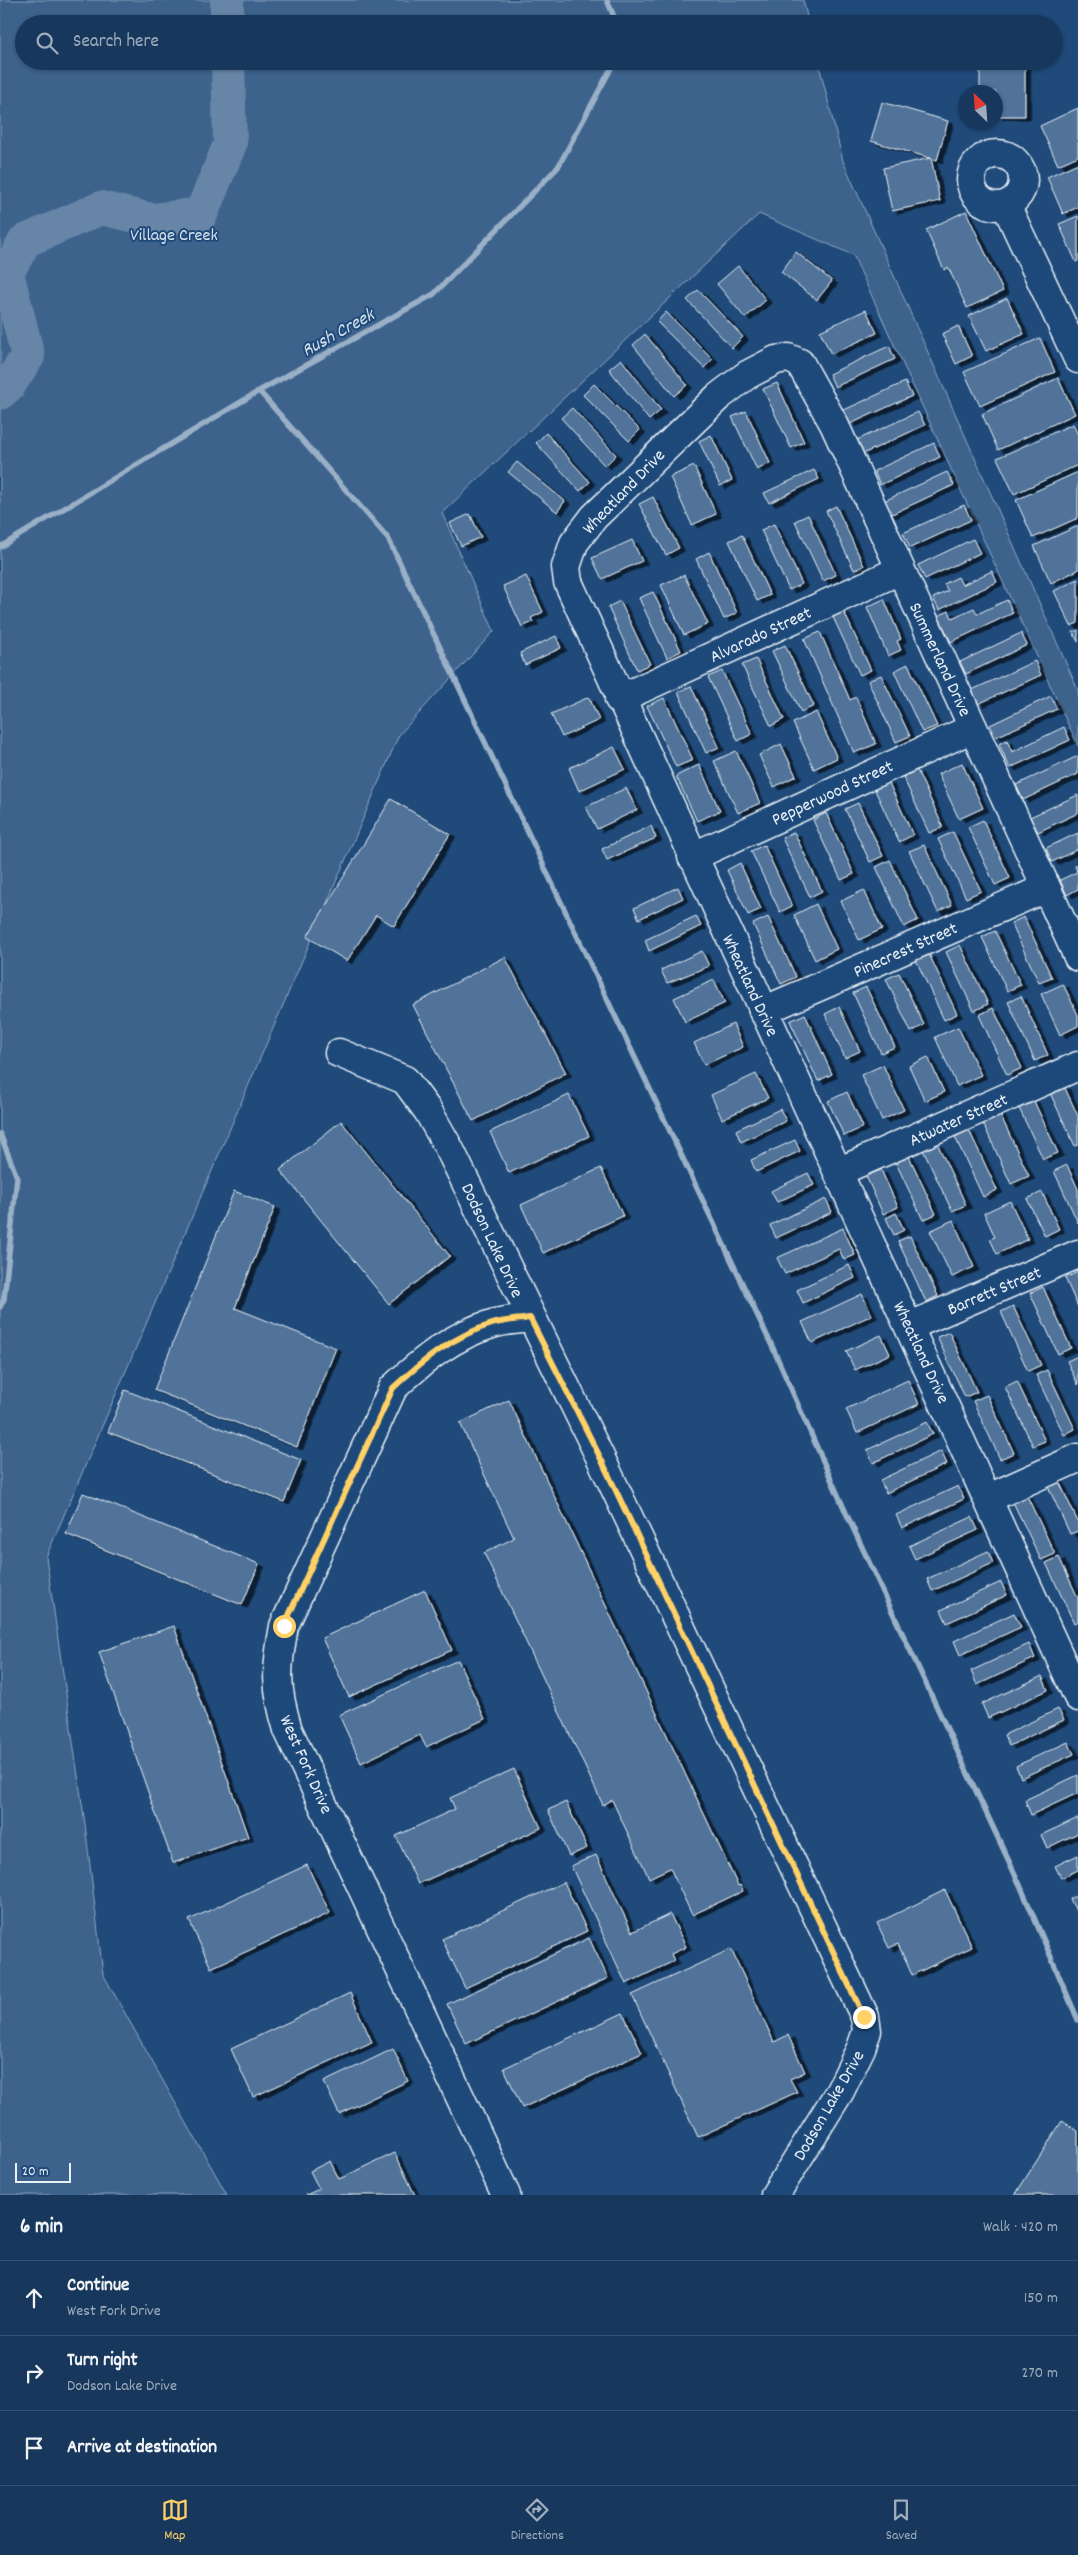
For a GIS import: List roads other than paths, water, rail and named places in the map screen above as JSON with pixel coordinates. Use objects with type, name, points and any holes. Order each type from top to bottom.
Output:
[{"type":"street","points":[[1006,205],[1078,359]]},
{"type":"street","name":"Wheatland Drive","points":[[800,363],[788,358],[776,360],[748,375],[718,397],[594,517],[574,543],[566,567],[568,582],[619,699],[989,1498],[1069,1652],[1078,1697]]},
{"type":"street","name":"Summerland Drive","points":[[800,363],[834,424],[1078,957]]},
{"type":"street","name":"Alvarado Street","points":[[619,699],[900,570]]},
{"type":"street","name":"Pepperwood Street","points":[[692,856],[973,728]]},
{"type":"street","name":"Pinecrest Street","points":[[763,1011],[1046,888]]},
{"type":"street","name":"Dodson Lake Drive","points":[[339,1053],[404,1080],[428,1111],[450,1150],[530,1318],[606,1470],[864,2017],[867,2031],[861,2048],[840,2091],[775,2195]]},
{"type":"street","name":"Atwater Street","points":[[838,1172],[1078,1066]]},
{"type":"street","name":"Barrett Street","points":[[910,1326],[1078,1254]]},
{"type":"street","name":"West Fork Drive","points":[[506,2195],[288,1730],[279,1698],[277,1664],[284,1626],[393,1388],[422,1360],[463,1335],[493,1324],[530,1318]]},
{"type":"street","points":[[989,1498],[1078,1458]]},
{"type":"waterway","name":"Village Creek","points":[[227,0],[227,15]]},
{"type":"waterway","name":"Rush Creek","points":[[607,0],[613,15]]},
{"type":"waterway","name":"Village Creek","points":[[0,393],[8,386],[28,356],[7,273],[25,241],[101,208],[152,220],[201,214],[230,144],[228,70]]},
{"type":"waterway","name":"Rush Creek","points":[[0,547],[259,391],[434,294],[558,167],[610,70]]},
{"type":"waterway","points":[[259,391],[388,538],[772,1346],[847,1515],[1020,1885],[1078,2020]]},
{"type":"waterway","name":"Rush Creek","points":[[0,1134],[17,1177],[4,1299],[0,1307]]}]
